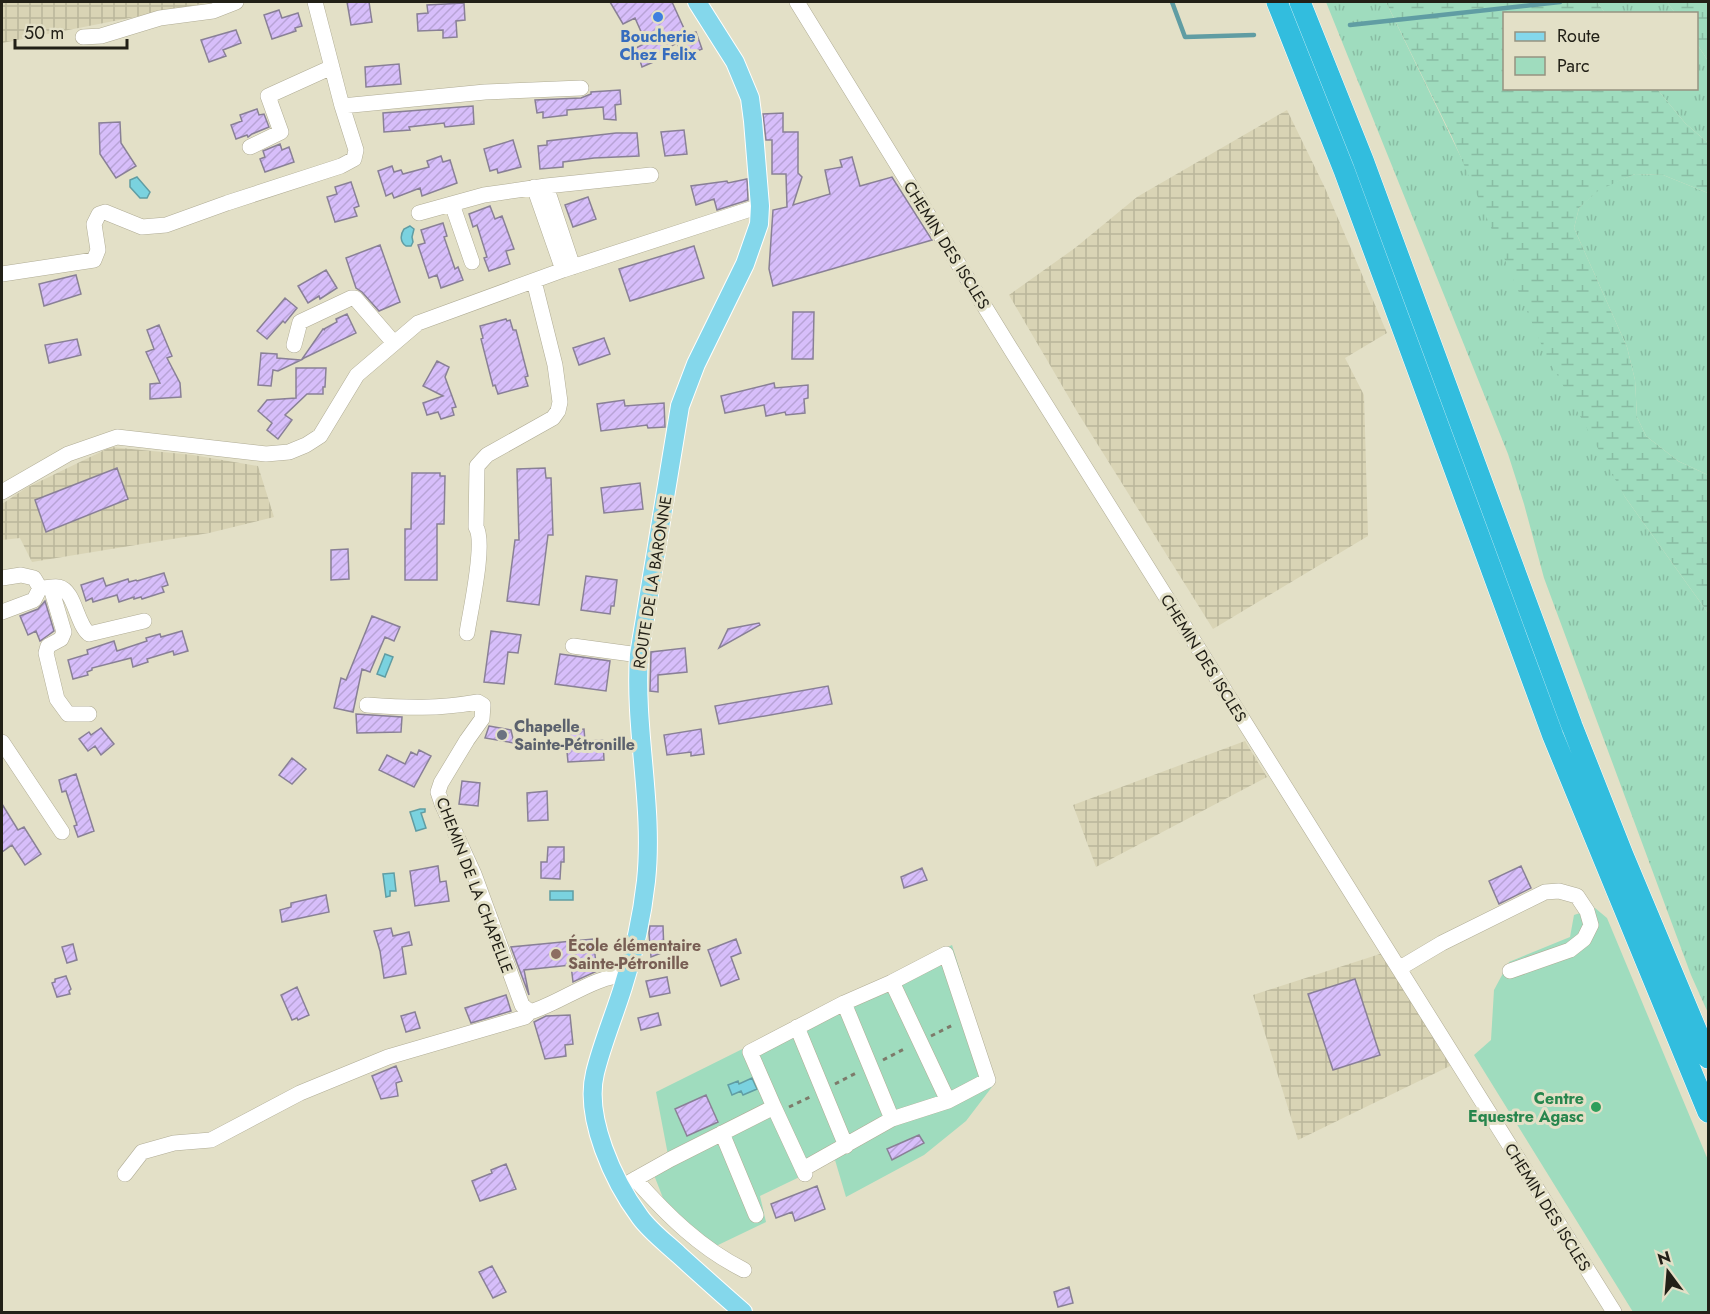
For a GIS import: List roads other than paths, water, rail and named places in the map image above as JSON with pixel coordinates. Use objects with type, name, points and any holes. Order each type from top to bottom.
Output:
[{"type":"highway","points":[[1277,2],[1348,180],[1553,735],[1708,1112]]},
{"type":"highway","points":[[1300,2],[1383,214],[1572,726],[1708,1058]]},
{"type":"main road","name":"ROUTE DE LA BARONNE","points":[[697,2],[735,62],[750,98],[760,206],[755,239],[746,264],[696,364],[680,406],[639,655],[638,697],[648,803],[648,857],[640,927],[627,975],[594,1075],[593,1092],[597,1129],[605,1153],[628,1183],[641,1218],[743,1312]]},
{"type":"street","points":[[83,37],[101,36],[160,18],[213,11],[236,2]]},
{"type":"street","points":[[2,274],[93,260],[98,250],[94,224],[99,214],[105,212],[142,227],[166,225],[341,166],[354,159],[356,150],[315,2]]},
{"type":"street","name":"CHEMIN DES ISCLES","points":[[797,2],[1037,391],[1614,1312]]},
{"type":"street","points":[[250,147],[281,132],[268,96],[332,67]]},
{"type":"street","points":[[342,106],[485,92],[581,88]]},
{"type":"street","points":[[419,213],[484,195],[651,175]]},
{"type":"street","points":[[540,187],[568,269]]},
{"type":"street","points":[[452,204],[472,262]]},
{"type":"street","points":[[2,492],[68,454],[117,437],[266,454],[289,452],[320,436],[357,375],[418,323],[568,269],[760,206]]},
{"type":"street","points":[[467,633],[477,573],[477,465],[482,459],[553,418],[560,402],[555,365],[534,281]]},
{"type":"street","points":[[294,345],[300,322],[351,298],[355,298],[394,343]]},
{"type":"street","points":[[2,578],[21,575],[34,578],[46,588],[64,632],[61,639],[48,646],[46,652],[57,699],[68,714],[88,714]]},
{"type":"street","points":[[2,612],[34,600],[46,588],[59,587],[68,592],[83,629],[89,634],[144,621]]},
{"type":"street","points":[[573,646],[639,655]]},
{"type":"street","name":"CHEMIN DE LA CHAPELLE","points":[[367,705],[417,709],[478,702],[483,705],[482,719],[461,748],[438,792],[474,874],[517,996],[530,1012]]},
{"type":"street","points":[[2,742],[62,832]]},
{"type":"street","points":[[1400,968],[1442,943],[1545,892],[1560,891],[1577,896],[1587,911],[1591,925],[1584,939],[1569,950],[1510,971]]},
{"type":"street","points":[[946,954],[988,1080],[948,1101],[892,1119],[804,1172],[750,1052],[844,1003],[892,982],[946,954]]},
{"type":"street","points":[[125,1174],[142,1152],[174,1143],[211,1140],[300,1093],[388,1057],[525,1017],[530,1012],[545,1008],[609,977],[627,975]]},
{"type":"street","points":[[892,982],[948,1101]]},
{"type":"street","points":[[844,1003],[892,1119]]},
{"type":"street","points":[[797,1027],[846,1146]]},
{"type":"street","points":[[744,1270],[725,1260],[686,1231],[628,1183],[774,1107]]},
{"type":"street","points":[[722,1133],[756,1215]]},
{"type":"water","points":[[137,177],[150,192],[147,198],[140,198],[130,187],[130,180]]},
{"type":"water","points":[[410,226],[414,229],[413,242],[411,246],[406,246],[401,236],[404,229]]},
{"type":"water","points":[[385,654],[393,657],[385,677],[377,674]]},
{"type":"water","points":[[425,809],[425,812],[421,813],[426,828],[416,831],[410,812]]},
{"type":"water","points":[[394,873],[396,891],[390,891],[390,896],[386,897],[383,874]]},
{"type":"water","points":[[550,891],[573,891],[573,900],[550,900]]},
{"type":"water","points":[[752,1078],[757,1089],[743,1095],[741,1091],[732,1095],[728,1085],[738,1081],[739,1084]]},
{"type":"waterway","points":[[1172,2],[1185,37],[1254,35]]},
{"type":"waterway","points":[[1350,25],[1560,2]]},
{"type":"place","name":"Boucherie Chez Felix","points":[[658,17]]},
{"type":"place","name":"Chapelle Sainte-Pétronille","points":[[502,735]]},
{"type":"place","name":"École élémentaire Sainte-Pétronille","points":[[556,954]]},
{"type":"place","name":"Centre Equestre Agasc","points":[[1596,1107]]}]
